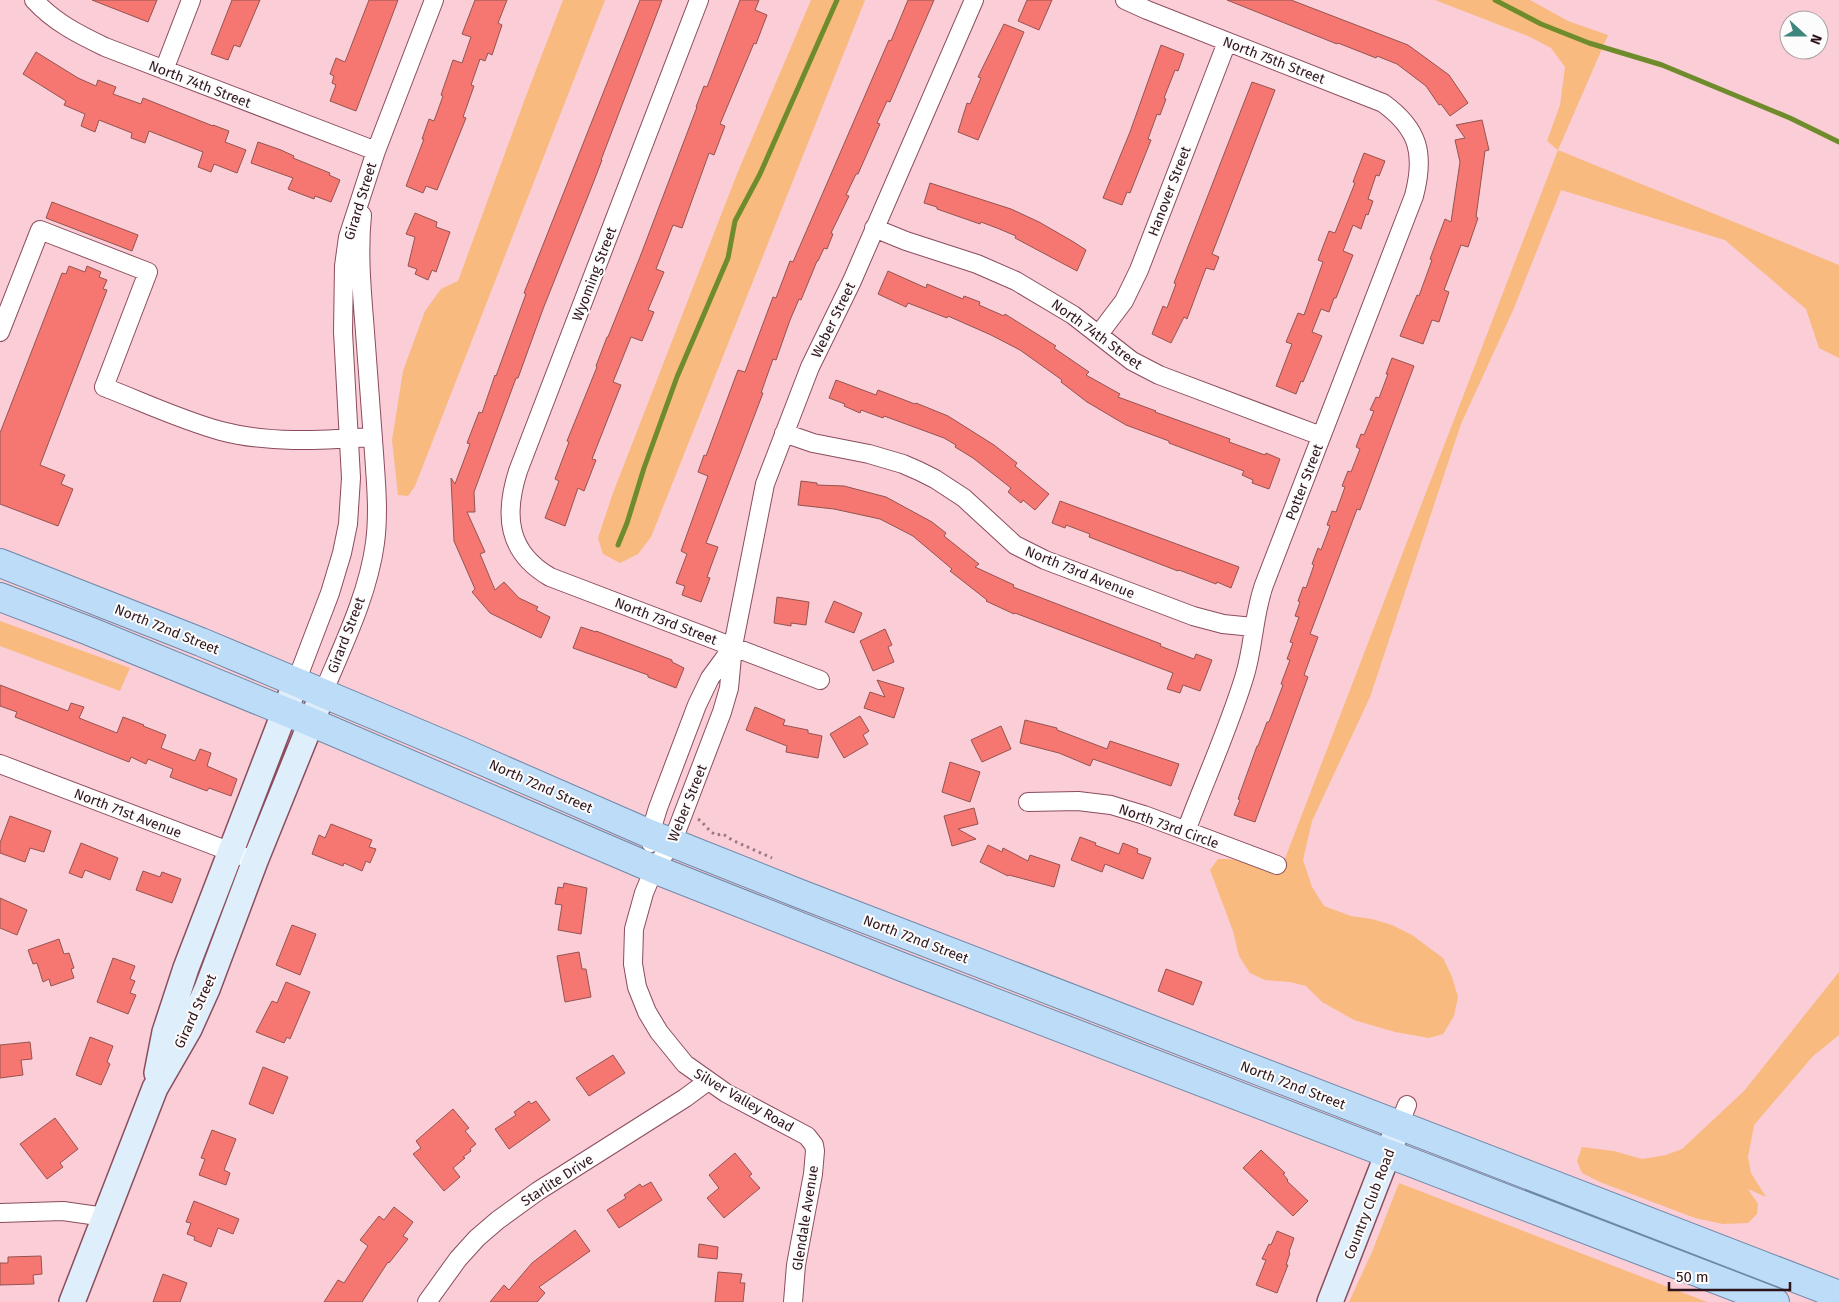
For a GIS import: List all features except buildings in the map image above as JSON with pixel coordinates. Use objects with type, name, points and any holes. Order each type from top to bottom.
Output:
[{"type":"main road","name":"North 72nd Street","points":[[0,563],[99,601],[323,693],[661,838],[963,958],[1403,1115],[1839,1295]]},
{"type":"main road","name":"North 72nd Street","points":[[0,597],[98,634],[284,710],[654,869],[902,967],[1389,1152],[1776,1302]]},
{"type":"street","name":"North 74th Street","points":[[34,0],[57,22],[105,47],[376,151]]},
{"type":"street","points":[[164,70],[191,0]]},
{"type":"street","name":"Girard Street","points":[[155,1088],[164,1032],[175,999],[330,593],[346,535],[351,478],[343,332],[344,266],[348,237],[353,216],[376,151],[434,0]]},
{"type":"street","name":"Wyoming Street","points":[[520,551],[515,540],[510,517],[512,488],[700,0]]},
{"type":"street","name":"North 75th Street","points":[[1126,0],[1383,103],[1399,116],[1413,135]]},
{"type":"street","name":"Weber Street","points":[[654,869],[661,838],[722,712],[730,688],[733,646],[765,484],[820,343],[842,302],[973,2]]},
{"type":"street","name":"Hanover Street","points":[[1099,334],[1124,301],[1138,270],[1227,42]]},
{"type":"street","name":"Potter Street","points":[[1186,831],[1244,677],[1252,646],[1257,606],[1264,585],[1414,196],[1420,176],[1420,163],[1413,135]]},
{"type":"street","name":"Girard Street","points":[[72,1302],[155,1088],[189,1029],[207,989],[255,862],[357,609],[371,566],[377,511],[361,281],[360,239],[363,203],[376,151]]},
{"type":"street","name":"North 74th Street","points":[[874,228],[906,242],[961,258],[1003,275],[1042,295],[1099,334],[1132,361],[1159,375],[1322,436]]},
{"type":"street","points":[[0,332],[40,230],[148,272],[104,386],[222,431],[253,437],[283,440],[373,437]]},
{"type":"street","name":"North 73rd Avenue","points":[[784,433],[813,443],[886,459],[927,475],[964,498],[1015,545],[1045,560],[1201,619],[1223,624],[1253,627]]},
{"type":"street","name":"North 73rd Street","points":[[520,551],[537,569],[550,577],[820,680]]},
{"type":"street","name":"Weber Street","points":[[661,838],[660,804],[697,705],[710,678],[733,646]]},
{"type":"street","name":"North 71st Avenue","points":[[0,764],[255,862]]},
{"type":"street","name":"North 73rd Circle","points":[[1028,802],[1098,802],[1144,815],[1277,865]]},
{"type":"street","name":"Silver Valley Road","points":[[654,869],[640,905],[634,929],[633,964],[637,987],[647,1012],[659,1032],[685,1064],[708,1081],[807,1136]]},
{"type":"street","name":"Starlite Drive","points":[[427,1302],[458,1259],[477,1238],[498,1220],[538,1191],[685,1098],[708,1081]]},
{"type":"street","name":"Country Club Road","points":[[1330,1302],[1403,1115]]},
{"type":"street","name":"Glendale Avenue","points":[[793,1302],[796,1265],[816,1151],[807,1136]]},
{"type":"street","points":[[0,1212],[63,1211],[105,1217]]},
{"type":"shaded area","points":[[563,0],[605,0],[415,486],[408,496],[398,495],[392,440],[403,371],[425,311],[441,289],[458,281]]},
{"type":"shaded area","points":[[811,0],[865,0],[651,537],[638,554],[620,563],[603,554],[598,538],[613,493],[737,174]]},
{"type":"shaded area","points":[[1435,0],[1530,0],[1568,21],[1608,35],[1558,150],[1547,141],[1560,105],[1565,67],[1551,48],[1528,36]]},
{"type":"shaded area","points":[[1558,150],[1839,265],[1839,358],[1819,348],[1806,309],[1725,240],[1561,190],[1514,308],[1461,424],[1370,697],[1312,821],[1303,860],[1312,887],[1324,906],[1351,916],[1372,919],[1392,925],[1412,935],[1443,958],[1452,977],[1458,997],[1454,1016],[1443,1034],[1429,1038],[1395,1032],[1354,1020],[1322,1002],[1306,986],[1290,982],[1265,980],[1250,973],[1239,956],[1233,931],[1210,870],[1218,859],[1226,859],[1258,864],[1279,874]]},
{"type":"shaded area","points":[[0,621],[130,668],[120,691],[0,646]]},
{"type":"shaded area","points":[[1839,972],[1839,1035],[1813,1056],[1754,1125],[1748,1157],[1751,1173],[1766,1197],[1748,1189],[1758,1204],[1757,1214],[1748,1223],[1723,1224],[1695,1218],[1600,1182],[1582,1173],[1577,1161],[1582,1147],[1614,1151],[1642,1159],[1666,1155],[1682,1149],[1744,1091]]},
{"type":"shaded area","points":[[1399,1183],[1707,1302],[1349,1302],[1372,1252]]},
{"type":"waterway","points":[[618,545],[677,377],[728,258],[735,221],[760,174],[837,0]]},
{"type":"waterway","points":[[1495,0],[1541,24],[1589,43],[1662,65],[1790,118],[1839,142]]}]
